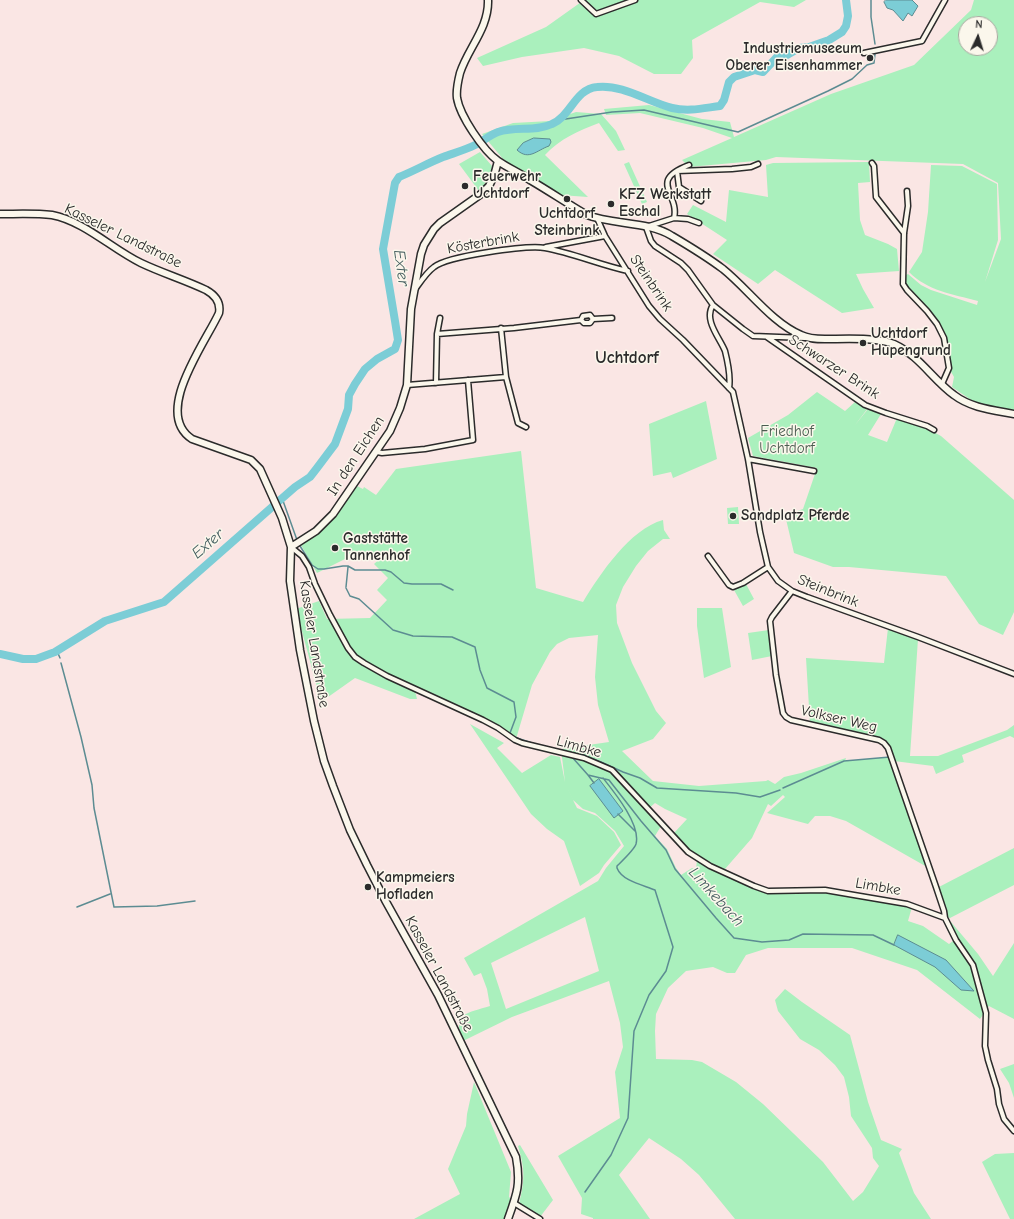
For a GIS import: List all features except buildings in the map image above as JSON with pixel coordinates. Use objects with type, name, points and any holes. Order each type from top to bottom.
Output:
[{"type":"street","points":[[488,0],[487,15],[483,28],[465,62],[458,83],[457,97],[461,110],[472,130],[498,161],[578,209],[597,218],[666,232],[723,270],[778,320],[802,335],[812,338],[866,340],[893,344],[915,357],[953,395],[971,404],[1014,414]]},
{"type":"street","points":[[581,0],[596,14],[635,0]]},
{"type":"street","points":[[864,53],[922,41],[945,0]]},
{"type":"street","name":"In den Eichen","points":[[292,547],[316,531],[333,514],[377,452],[394,423],[407,385],[411,309],[421,254],[428,237],[440,223],[489,186],[494,176],[498,161]]},
{"type":"street","points":[[872,163],[874,166],[876,197],[904,233]]},
{"type":"street","points":[[677,171],[732,169],[751,167],[758,164]]},
{"type":"street","points":[[674,218],[675,210],[667,181],[670,176],[680,168],[689,165]]},
{"type":"street","points":[[677,171],[679,187],[701,201]]},
{"type":"street","points":[[907,190],[908,206],[904,233],[903,284],[927,310],[937,324],[944,338],[949,368],[942,384]]},
{"type":"street","name":"Kasseler Landstraße","points":[[0,214],[40,214],[65,219],[84,228],[142,263],[206,290],[215,296],[219,305],[219,313],[182,386],[178,409],[179,422],[186,435],[192,439],[251,460],[255,463],[260,469],[274,498],[292,547],[290,581],[298,642],[314,721],[324,761],[347,822],[367,865],[438,995],[516,1157],[518,1186],[508,1219]]},
{"type":"street","name":"Steinbrink","points":[[597,218],[605,236],[649,306],[660,319],[683,340],[733,392],[748,459],[764,552],[768,567],[778,581],[792,591],[1014,674]]},
{"type":"street","points":[[646,227],[674,218],[682,218],[699,223]]},
{"type":"street","name":"Schwarzer Brink","points":[[646,227],[650,241],[681,263],[688,270],[713,305],[743,329],[754,336],[812,338]]},
{"type":"street","name":"Kösterbrink","points":[[416,288],[433,267],[446,261],[506,250],[526,247],[543,247],[605,236]]},
{"type":"street","name":"Kösterbrink","points":[[543,247],[581,256],[614,268],[628,271]]},
{"type":"street","name":"Steinbrink","points":[[713,305],[710,316],[714,330],[724,350],[730,379],[729,388]]},
{"type":"street","points":[[436,383],[437,334],[440,318]]},
{"type":"street","points":[[437,334],[580,320],[584,323],[590,323],[593,319],[612,318]]},
{"type":"street","points":[[502,328],[506,377],[518,424],[526,427]]},
{"type":"street","name":"Schwarzer Brink","points":[[767,337],[865,405],[934,430]]},
{"type":"street","points":[[407,385],[506,377]]},
{"type":"street","points":[[377,452],[382,453],[424,449],[473,440],[468,380]]},
{"type":"street","points":[[748,459],[814,471]]},
{"type":"street","name":"Limbke","points":[[292,547],[302,556],[309,567],[315,584],[330,615],[348,648],[358,660],[387,676],[483,720],[515,740],[552,751],[584,758],[612,770],[688,852],[710,866],[768,891],[825,890],[839,892],[907,904],[945,918]]},
{"type":"street","points":[[708,556],[729,584],[733,587],[743,583],[768,567]]},
{"type":"street","name":"Volkser Weg","points":[[792,591],[770,621],[775,669],[783,713],[786,717],[792,720],[875,738],[882,741],[886,745],[936,887],[945,918],[956,940],[973,965],[986,1012],[986,1046],[988,1060],[1004,1119],[1014,1131]]},
{"type":"street","points":[[514,1203],[540,1219]]},
{"type":"green space","points":[[584,0],[806,0],[794,7],[760,2],[692,40],[693,58],[681,74],[654,74],[619,56],[584,48],[522,57],[483,66],[477,58],[546,27]]},
{"type":"green space","points":[[974,0],[1014,0],[1014,411],[977,404],[952,387],[954,377],[950,370],[949,354],[945,338],[904,284],[904,276],[908,274],[921,285],[931,290],[977,305],[978,301],[932,288],[924,284],[909,272],[922,252],[928,212],[931,165],[962,166],[997,184],[998,240],[985,282],[1001,239],[998,183],[963,164],[776,157],[766,160],[689,167],[682,160],[732,138],[703,128],[640,113],[606,115],[604,109],[649,105],[702,119],[730,122],[734,137],[831,94],[914,65],[958,23],[958,56],[998,56],[998,16],[965,16],[971,10]]},
{"type":"green space","points":[[576,112],[601,114],[616,131],[625,150],[618,151],[599,123],[570,136],[557,144],[545,155],[588,197],[560,195],[503,159],[482,134],[513,123],[550,121]]},
{"type":"green space","points":[[480,152],[492,166],[487,180],[479,191],[459,164]]},
{"type":"green space","points":[[629,162],[647,202],[642,204],[624,164]]},
{"type":"green space","points":[[869,162],[870,182],[858,183],[860,220],[865,235],[897,249],[899,271],[856,274],[874,308],[842,313],[775,270],[758,284],[713,254],[727,240],[687,214],[693,205],[726,222],[729,190],[768,197],[766,165],[773,163]]},
{"type":"green space","name":"Friedhof Uchtdorf","points":[[817,392],[845,411],[855,402],[868,408],[855,425],[868,409],[881,414],[868,435],[887,442],[897,418],[923,426],[941,436],[1014,500],[1014,612],[1003,635],[979,624],[946,576],[849,567],[833,567],[794,553],[785,515],[803,509],[817,468],[753,456],[748,438],[788,415]]},
{"type":"green space","points":[[706,401],[717,459],[673,478],[671,472],[653,476],[649,424]]},
{"type":"green space","points":[[521,451],[536,588],[583,602],[607,566],[617,554],[639,533],[651,525],[663,520],[664,530],[670,539],[663,539],[648,551],[636,566],[623,587],[616,605],[617,623],[632,663],[656,711],[666,723],[653,739],[622,751],[653,781],[699,786],[768,780],[775,784],[784,777],[846,758],[845,761],[890,757],[927,867],[846,821],[830,816],[815,816],[808,824],[767,813],[785,797],[783,795],[771,806],[768,804],[752,838],[725,869],[720,868],[691,852],[674,833],[687,819],[655,803],[647,810],[661,826],[655,836],[667,849],[681,875],[692,868],[696,869],[697,860],[758,890],[766,892],[813,892],[844,894],[912,907],[908,921],[923,926],[949,944],[953,941],[945,925],[951,922],[978,954],[993,976],[1014,943],[1014,1019],[989,1006],[980,1019],[917,970],[852,948],[768,948],[746,955],[735,973],[727,973],[713,967],[686,971],[668,988],[656,1014],[656,1059],[692,1060],[702,1062],[736,1082],[763,1104],[823,1162],[853,1201],[863,1192],[879,1166],[873,1158],[872,1148],[851,1116],[849,1097],[844,1077],[835,1065],[819,1050],[800,1039],[778,1011],[775,1000],[785,989],[850,1035],[868,1102],[881,1140],[902,1149],[899,1153],[914,1193],[931,1219],[735,1219],[699,1175],[681,1159],[649,1138],[619,1175],[650,1219],[593,1219],[581,1214],[582,1198],[558,1156],[620,1118],[615,1072],[623,1047],[620,1023],[609,981],[512,1017],[463,1041],[459,1025],[460,1019],[464,1016],[475,1010],[490,1006],[487,989],[481,973],[474,976],[464,958],[598,881],[606,868],[624,846],[615,831],[595,813],[583,809],[573,800],[577,808],[597,816],[614,832],[621,845],[599,873],[580,886],[564,841],[547,829],[531,814],[470,724],[504,743],[497,748],[522,773],[551,755],[560,757],[565,782],[561,749],[609,742],[598,705],[595,677],[598,635],[569,638],[557,644],[550,652],[532,685],[516,739],[499,726],[414,687],[417,699],[410,699],[355,678],[321,702],[296,609],[319,601],[327,619],[370,618],[387,600],[377,590],[388,578],[374,564],[385,554],[351,556],[317,573],[301,545],[316,534],[357,486],[363,489],[364,487],[376,495],[396,469]],"holes":[[[585,917],[599,971],[506,1009],[491,963]]]},
{"type":"green space","name":"Sandplatz Pferde","points":[[738,507],[739,524],[728,524],[727,508]]},
{"type":"green space","points":[[746,584],[754,599],[743,606],[734,590]]},
{"type":"green space","points":[[697,608],[722,608],[731,667],[704,678],[697,626]]},
{"type":"green space","points":[[888,628],[918,639],[910,756],[938,756],[1007,730],[1014,725],[1014,738],[1010,736],[962,755],[964,762],[936,774],[933,766],[894,761],[885,742],[837,729],[837,727],[836,730],[810,724],[806,658],[884,663]]},
{"type":"green space","points":[[769,630],[772,656],[752,660],[748,633]]},
{"type":"green space","points":[[1014,848],[1014,885],[950,918],[947,917],[937,888]]},
{"type":"green space","points":[[1014,1064],[1014,1098],[1009,1083],[1000,1069]]},
{"type":"green space","points":[[474,1082],[511,1172],[509,1197],[512,1200],[505,1219],[414,1219],[460,1194],[448,1169],[466,1126]]},
{"type":"green space","points":[[520,1145],[553,1200],[540,1217],[519,1204],[523,1175],[522,1161],[518,1146]]},
{"type":"green space","points":[[1014,1153],[1014,1219],[1010,1219],[982,1162],[995,1154]]},
{"type":"water","points":[[886,0],[912,0],[918,6],[912,16],[908,13],[903,21],[893,10],[887,8],[884,2]]},
{"type":"water","points":[[534,138],[550,139],[551,142],[549,146],[529,155],[525,155],[517,150],[523,143]]},
{"type":"water","points":[[599,779],[623,811],[614,818],[590,786]]},
{"type":"water","points":[[898,935],[946,960],[974,991],[961,990],[935,967],[894,945]]},
{"type":"waterway","name":"Exter","points":[[0,654],[23,659],[36,659],[55,652],[105,621],[164,602],[295,487],[310,477],[335,444],[348,409],[349,395],[355,384],[365,369],[377,359],[395,349],[398,340],[383,249],[395,183],[399,177],[443,157],[471,147],[498,132],[512,129],[539,128],[552,124],[564,115],[583,92],[597,87],[616,88],[672,108],[684,110],[720,106],[724,100],[729,82],[734,77],[755,70],[763,72],[778,56],[787,55],[799,48],[809,47],[829,40],[842,32],[846,26],[848,16],[846,0]]},
{"type":"waterway","points":[[871,0],[871,17],[875,44]]},
{"type":"waterway","points":[[559,120],[612,112],[644,110],[738,132],[852,79],[867,65],[874,63],[875,54]]},
{"type":"waterway","points":[[282,498],[297,540]]},
{"type":"waterway","name":"Limkebach","points":[[300,546],[312,565],[318,569],[348,566],[355,570],[385,570],[391,572],[404,583],[441,584],[453,590]]},
{"type":"waterway","points":[[346,587],[348,567]]},
{"type":"waterway","name":"Limkebach","points":[[346,588],[350,596],[359,599],[393,630],[413,636],[452,637],[475,647],[480,670],[487,688],[514,702],[516,717],[510,733],[514,737],[538,745]]},
{"type":"waterway","name":"Exter","points":[[57,651],[60,658]]},
{"type":"waterway","points":[[61,663],[92,785],[94,808],[114,907],[157,906],[195,901]]},
{"type":"waterway","points":[[569,752],[583,755],[601,762],[640,778],[657,788],[736,793],[760,797],[780,790]]},
{"type":"waterway","name":"Limkebach","points":[[572,757],[588,775],[609,780],[666,850],[675,869],[734,938],[762,942],[789,940],[803,934],[873,935],[894,945]]},
{"type":"waterway","points":[[783,788],[844,761],[890,757]]},
{"type":"waterway","name":"Limkebach","points":[[588,775],[594,783]]},
{"type":"waterway","points":[[585,1192],[611,1155],[628,1118],[634,1031],[649,995],[666,971],[673,947],[655,890],[628,879],[623,876],[617,868],[617,866],[635,846],[637,836],[635,828],[626,810],[603,778]]},
{"type":"waterway","points":[[618,814],[635,831]]},
{"type":"waterway","points":[[77,907],[110,894]]},
{"type":"place","name":"Industriemuseeum Oberer Eisenhammer","points":[[870,58]]},
{"type":"place","name":"Feuerwehr Uchtdorf","points":[[465,186]]},
{"type":"place","name":"Uchtdorf Steinbrink","points":[[567,199]]},
{"type":"place","name":"KFZ Werkstatt Eschal","points":[[611,204]]},
{"type":"place","name":"Uchtdorf Hupengrund","points":[[863,343]]},
{"type":"place","name":"Sandplatz Pferde","points":[[733,516]]},
{"type":"place","name":"Gaststätte Tannenhof","points":[[335,548]]},
{"type":"place","name":"Kampmeiers Hofladen","points":[[368,887]]},
{"type":"district","name":"Uchtdorf","points":[[627,358]]}]
